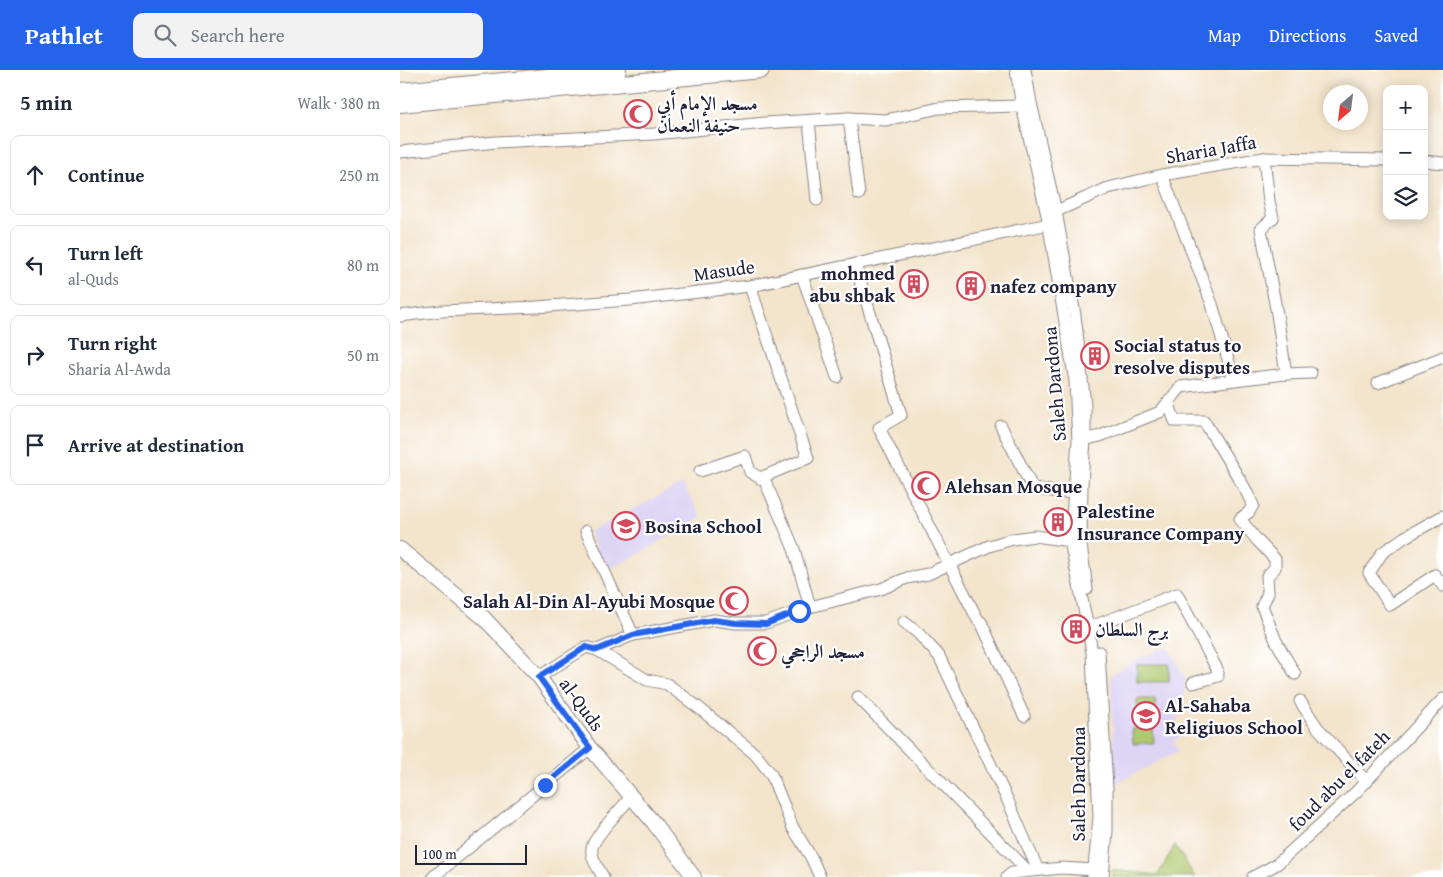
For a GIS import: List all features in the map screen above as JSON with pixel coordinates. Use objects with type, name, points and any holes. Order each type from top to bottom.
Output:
[{"type":"highway","points":[[400,91],[571,72],[618,70]]},
{"type":"highway","points":[[400,104],[761,70]]},
{"type":"main road","name":"al-Quds","points":[[400,549],[484,618],[539,677],[590,748],[632,796],[694,877]]},
{"type":"street","name":"Saleh Dardona","points":[[1016,70],[1022,106],[1051,217]]},
{"type":"street","name":"Saleh Dardona","points":[[1025,70],[1051,217],[1082,440],[1081,545],[1092,627],[1099,787],[1097,875]]},
{"type":"street","points":[[400,152],[496,142],[654,134],[765,123],[849,118],[886,120],[939,108],[1022,106]]},
{"type":"street","points":[[849,118],[859,194]]},
{"type":"street","points":[[809,121],[817,200]]},
{"type":"street","points":[[1264,158],[1273,218],[1261,229],[1286,374]]},
{"type":"street","name":"Sharia Jaffa","points":[[1051,217],[1108,188],[1162,175],[1264,158],[1383,160]]},
{"type":"street","points":[[1428,161],[1443,163]]},
{"type":"street","points":[[1162,175],[1212,304],[1234,380]]},
{"type":"street","name":"Masude","points":[[400,316],[441,311],[536,307],[630,300],[750,286],[855,264],[1051,217]]},
{"type":"street","points":[[855,264],[901,415],[879,428],[949,565],[978,620],[981,622],[1024,716]]},
{"type":"street","points":[[802,275],[837,377]]},
{"type":"street","points":[[750,286],[808,458],[760,478]]},
{"type":"street","points":[[1378,383],[1443,356]]},
{"type":"street","points":[[1082,440],[1100,436],[1160,412],[1181,387],[1286,374],[1311,374]]},
{"type":"street","points":[[1168,402],[1175,421],[1204,421],[1243,485],[1253,506],[1240,519],[1275,559],[1275,568],[1266,576],[1268,593],[1262,606],[1276,641],[1295,674]]},
{"type":"street","points":[[1001,426],[1033,489],[1074,492]]},
{"type":"street","name":"Saleh Dardona","points":[[1082,440],[1074,492],[1070,541],[1092,627]]},
{"type":"street","points":[[700,472],[745,456],[750,472],[765,481],[794,549],[810,607]]},
{"type":"street","points":[[1443,516],[1405,537],[1382,553],[1369,572],[1390,605],[1435,575],[1443,586]]},
{"type":"street","points":[[586,531],[633,635]]},
{"type":"street","points":[[597,650],[633,635],[714,620],[766,624],[810,607],[881,589],[949,565],[989,546],[1013,540],[1035,536],[1070,541]]},
{"type":"street","points":[[1092,627],[1177,594],[1217,669],[1218,676],[1193,683]]},
{"type":"street","points":[[904,622],[918,633],[939,656],[1008,801],[1033,871]]},
{"type":"street","points":[[539,677],[586,647],[597,650],[647,680],[667,684],[700,708],[754,754],[771,774],[793,828],[811,857],[820,877]]},
{"type":"street","points":[[858,697],[1033,871]]},
{"type":"street","points":[[1300,701],[1317,727],[1367,782]]},
{"type":"street","name":"foud abu el fateh","points":[[1252,877],[1277,864],[1367,782],[1441,704]]},
{"type":"street","points":[[433,877],[590,748]]},
{"type":"street","points":[[603,877],[593,856],[592,848],[600,833],[632,796]]},
{"type":"street","points":[[1008,877],[1012,873],[1062,868],[1097,875]]},
{"type":"shaded area","points":[[682,484],[702,517],[606,571],[589,532]]},
{"type":"shaded area","name":"Al-Sahaba Religiuos School","points":[[1169,648],[1186,679],[1182,715],[1176,720],[1178,722],[1176,725],[1182,735],[1174,741],[1178,751],[1115,784],[1111,675],[1133,661],[1159,650]]},
{"type":"green space","points":[[1137,664],[1169,664],[1169,682],[1137,682]]},
{"type":"green space","points":[[1137,699],[1155,699],[1156,714],[1138,715]]},
{"type":"green space","points":[[1153,728],[1154,743],[1133,744],[1132,729]]},
{"type":"green space","points":[[1175,845],[1195,877],[1112,877],[1112,870],[1158,875]]},
{"type":"place","name":"مسجد الإمام أبي حنيفة النعمان","points":[[638,114]]},
{"type":"place","name":"mohmed abu shbak","points":[[914,284]]},
{"type":"place","name":"nafez company","points":[[971,286]]},
{"type":"place","name":"Social status to resolve disputes","points":[[1095,356]]},
{"type":"place","name":"Alehsan Mosque","points":[[926,486]]},
{"type":"place","name":"Palestine Insurance Company","points":[[1058,522]]},
{"type":"place","name":"Bosina School","points":[[626,526]]},
{"type":"place","name":"Salah Al-Din Al-Ayubi Mosque","points":[[734,601]]},
{"type":"place","name":"برج السلطان","points":[[1076,629]]},
{"type":"place","name":"مسجد الراجحي","points":[[762,651]]},
{"type":"place","name":"Al-Sahaba Religiuos School","points":[[1146,716]]},
{"type":"route","points":[[545,785],[590,748],[539,677],[586,647],[597,650],[633,635],[714,620],[766,624],[799,611]]}]
